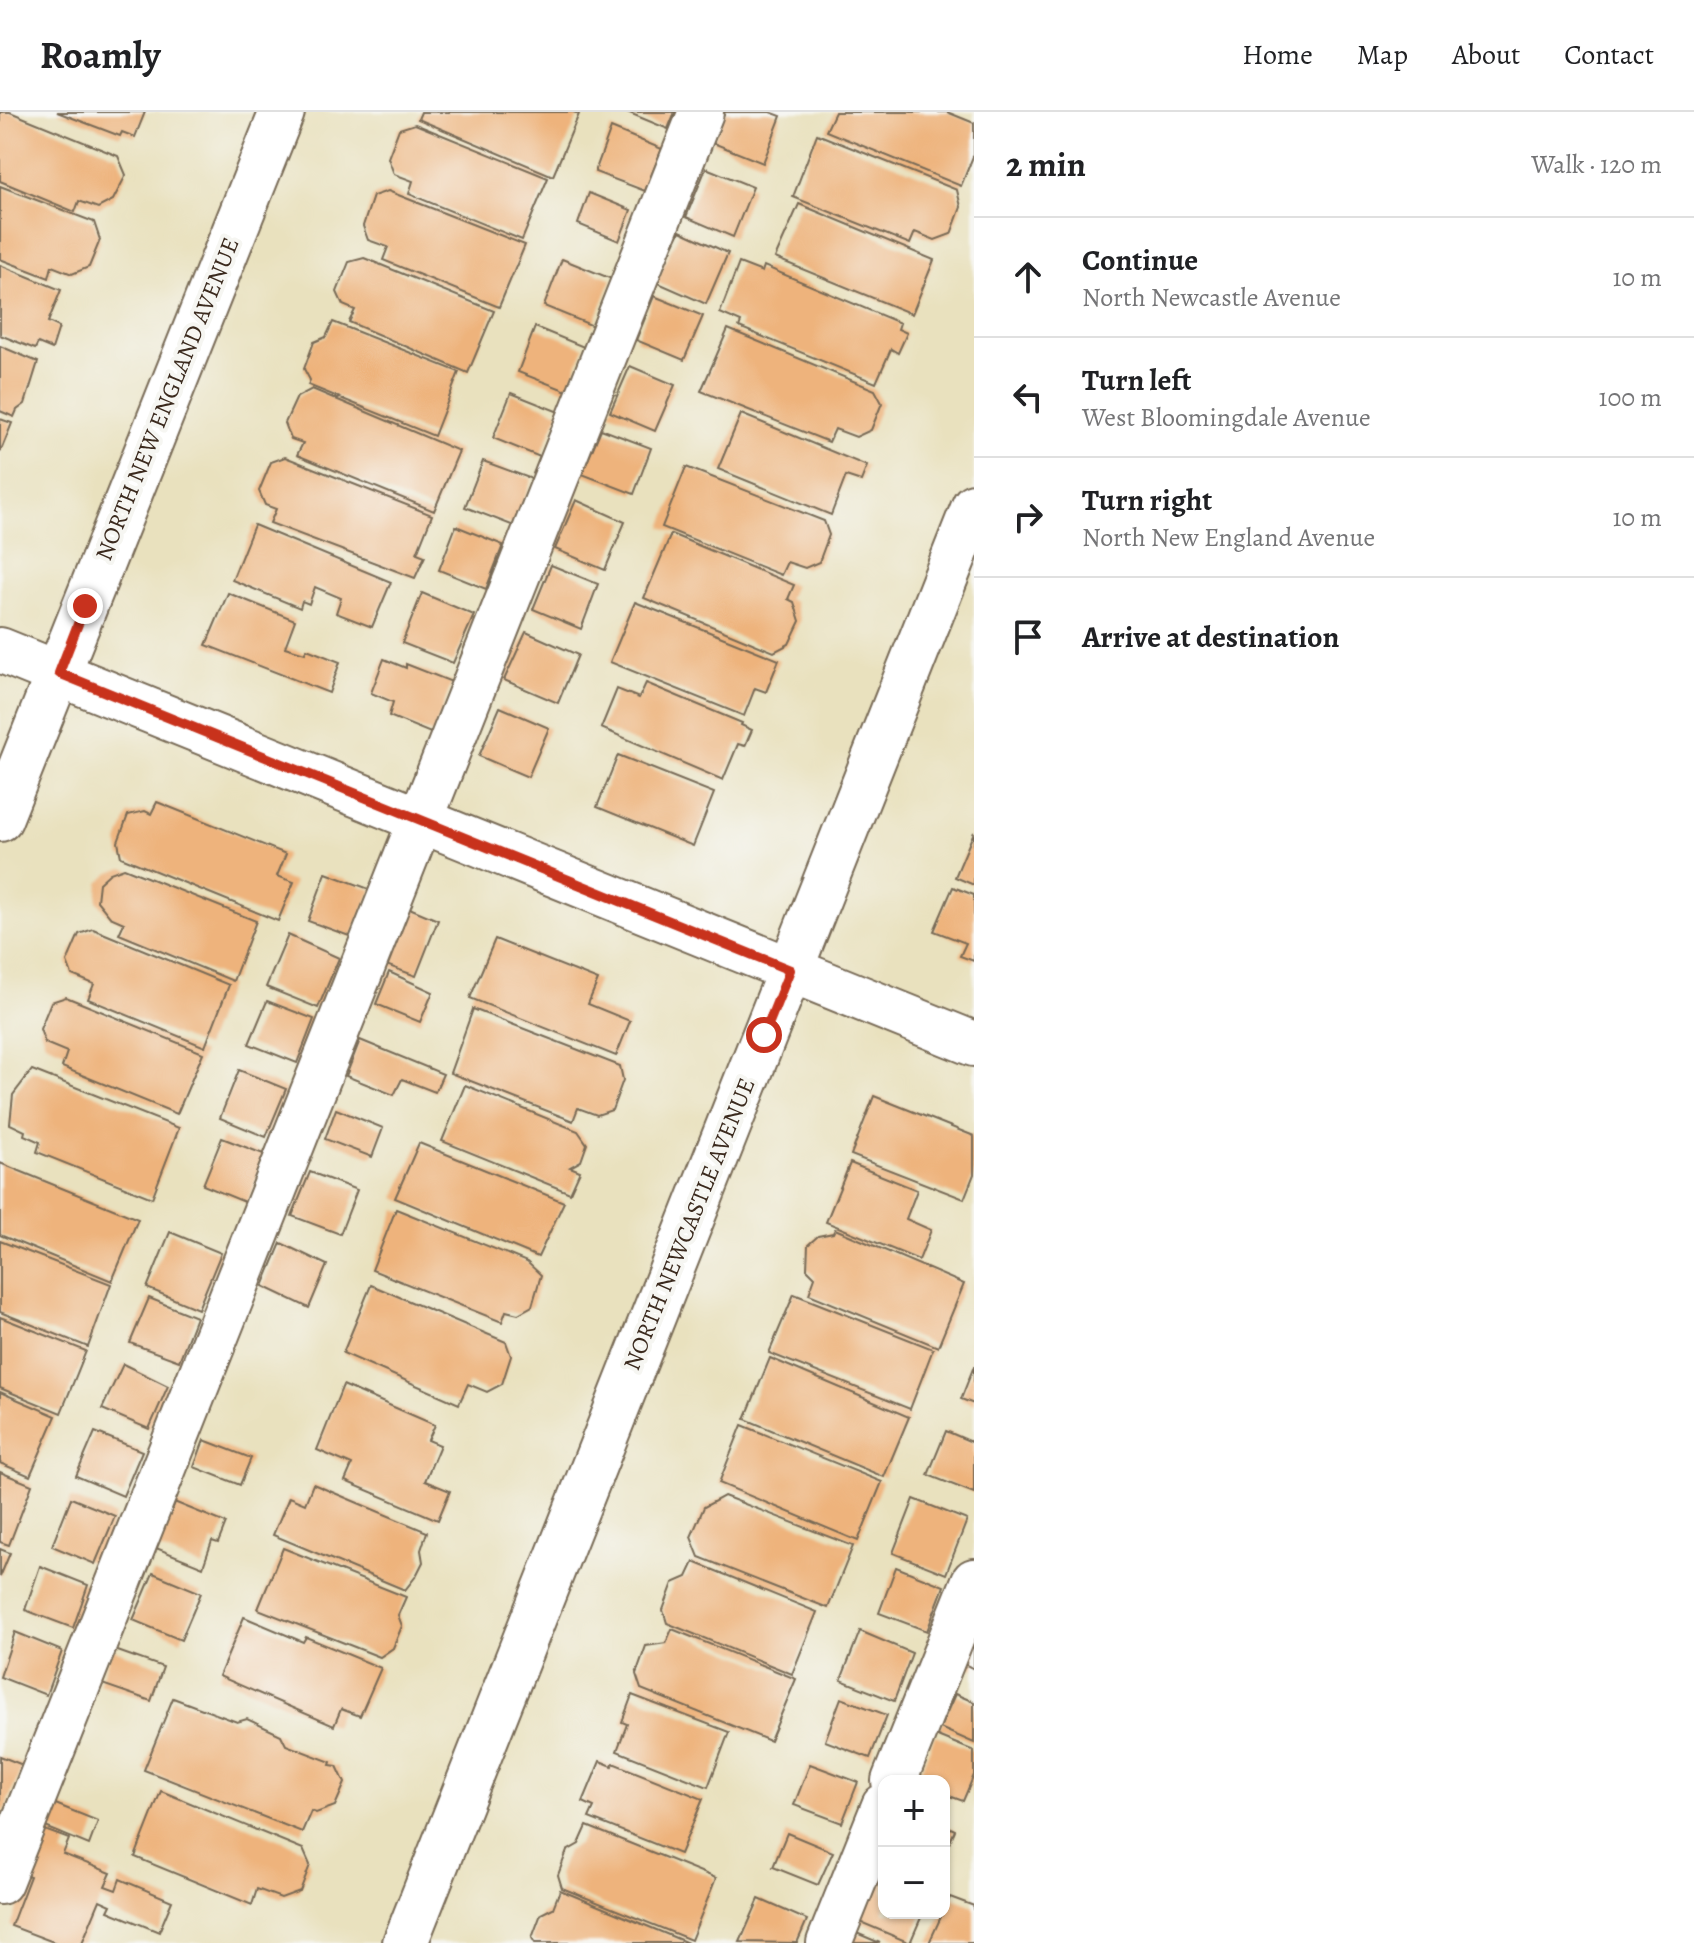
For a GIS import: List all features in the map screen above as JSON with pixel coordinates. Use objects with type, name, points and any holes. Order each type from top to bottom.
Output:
[{"type":"street","name":"NORTH NEW ENGLAND AVENUE","points":[[0,819],[282,112]]},
{"type":"street","points":[[0,1882],[701,112]]},
{"type":"street","name":"NORTH NEWCASTLE AVENUE","points":[[405,1943],[974,506]]},
{"type":"street","points":[[0,650],[974,1044]]},
{"type":"street","points":[[896,1775],[974,1581]]},
{"type":"street","points":[[829,1943],[878,1821]]},
{"type":"building","points":[[0,112],[10,112],[118,156],[126,175],[113,200],[98,208],[79,201],[75,212],[0,181]]},
{"type":"building","points":[[57,112],[145,112],[135,137],[122,132],[120,136]]},
{"type":"building","points":[[421,112],[579,114],[553,176],[418,119]]},
{"type":"building","points":[[627,112],[675,112],[668,129]]},
{"type":"building","points":[[725,112],[770,112],[781,116],[763,163],[713,143]]},
{"type":"building","points":[[835,112],[947,112],[974,123],[974,154],[961,186],[826,131]]},
{"type":"building","points":[[415,124],[548,178],[522,240],[409,194],[413,181],[394,174],[388,158],[399,129]]},
{"type":"building","points":[[611,128],[662,149],[645,191],[595,172]]},
{"type":"building","points":[[817,134],[957,190],[961,207],[951,234],[935,240],[915,232],[910,244],[793,197]]},
{"type":"building","points":[[706,168],[753,187],[733,237],[686,217]]},
{"type":"building","points":[[0,186],[94,222],[100,240],[89,267],[72,274],[52,266],[49,278],[0,259]]},
{"type":"building","points":[[388,191],[525,245],[499,307],[383,260],[388,247],[368,240],[363,226],[373,196]]},
{"type":"building","points":[[589,193],[631,210],[619,241],[578,224]]},
{"type":"building","points":[[799,204],[934,260],[912,314],[775,258]]},
{"type":"building","points":[[680,231],[728,253],[706,304],[656,282]]},
{"type":"building","points":[[364,258],[494,311],[468,373],[349,322],[355,310],[343,305],[337,292],[349,262]]},
{"type":"building","points":[[562,259],[612,279],[593,326],[544,306]]},
{"type":"building","points":[[739,263],[762,272],[764,266],[900,323],[898,329],[907,333],[898,353],[891,349],[876,383],[739,327],[741,322],[720,313]]},
{"type":"building","points":[[0,265],[61,290],[48,322],[59,327],[52,349],[38,343],[35,349],[0,335]]},
{"type":"building","points":[[654,296],[703,316],[684,360],[636,340]]},
{"type":"building","points":[[333,322],[459,372],[434,436],[308,385],[310,380],[304,369],[314,342],[326,337]]},
{"type":"building","points":[[535,327],[584,347],[567,391],[518,372]]},
{"type":"building","points":[[728,329],[875,390],[882,403],[871,430],[856,437],[835,429],[829,442],[701,391]]},
{"type":"building","points":[[0,346],[38,362],[25,404],[14,417],[0,411]]},
{"type":"building","points":[[630,366],[675,385],[655,431],[610,412]]},
{"type":"building","points":[[312,389],[459,451],[434,511],[297,455],[303,443],[291,439],[285,423],[297,397]]},
{"type":"building","points":[[511,393],[559,412],[540,457],[493,438]]},
{"type":"building","points":[[741,414],[867,466],[861,481],[846,476],[831,515],[718,469]]},
{"type":"building","points":[[0,419],[12,423],[0,453]]},
{"type":"building","points":[[601,429],[651,448],[634,494],[582,474]]},
{"type":"building","points":[[285,457],[432,515],[417,553],[425,556],[415,578],[270,523],[276,509],[265,505],[259,491],[271,462]]},
{"type":"building","points":[[483,461],[532,479],[514,526],[465,507]]},
{"type":"building","points":[[686,467],[824,521],[829,535],[819,562],[805,568],[787,562],[781,575],[662,527]]},
{"type":"building","points":[[576,500],[625,522],[605,570],[555,549]]},
{"type":"building","points":[[254,525],[391,582],[372,627],[336,613],[341,598],[315,587],[309,604],[302,601],[300,608],[232,580]]},
{"type":"building","points":[[456,526],[503,545],[486,589],[439,570]]},
{"type":"building","points":[[671,534],[794,585],[788,599],[794,602],[800,621],[789,644],[774,652],[644,598]]},
{"type":"building","points":[[551,565],[598,584],[581,629],[533,609]]},
{"type":"building","points":[[228,593],[295,620],[285,647],[305,653],[307,649],[340,662],[329,693],[206,645]]},
{"type":"building","points":[[422,593],[474,615],[453,663],[402,643]]},
{"type":"building","points":[[635,602],[779,660],[766,692],[755,688],[744,716],[610,662]]},
{"type":"building","points":[[526,632],[578,655],[558,703],[504,680]]},
{"type":"building","points":[[384,659],[452,682],[433,734],[389,716],[393,702],[371,693]]},
{"type":"building","points":[[646,683],[752,730],[745,746],[738,744],[723,780],[601,728],[617,689],[639,698]]},
{"type":"building","points":[[500,707],[549,728],[528,777],[479,756]]},
{"type":"building","points":[[618,755],[714,793],[693,846],[597,807]]},
{"type":"building","points":[[157,802],[286,854],[277,876],[294,882],[278,921],[121,857],[118,842],[128,815],[145,811],[151,814]]},
{"type":"building","points":[[974,832],[974,885],[955,877]]},
{"type":"building","points":[[124,868],[256,921],[233,981],[119,934],[124,923],[110,917],[97,901],[99,883],[110,873]]},
{"type":"building","points":[[326,873],[372,890],[352,937],[308,921]]},
{"type":"building","points":[[953,887],[974,895],[974,961],[960,956],[966,943],[934,931]]},
{"type":"building","points":[[407,907],[438,920],[416,976],[386,965]]},
{"type":"building","points":[[93,929],[229,985],[205,1047],[88,999],[94,984],[72,975],[67,962],[79,934]]},
{"type":"building","points":[[288,935],[339,958],[318,1008],[266,987]]},
{"type":"building","points":[[495,939],[598,980],[588,1004],[630,1021],[616,1056],[470,998]]},
{"type":"building","points":[[389,972],[433,992],[420,1022],[376,1004]]},
{"type":"building","points":[[66,997],[203,1053],[177,1114],[62,1067],[67,1052],[45,1043],[40,1029],[51,1002]]},
{"type":"building","points":[[267,1001],[314,1019],[297,1063],[249,1044]]},
{"type":"building","points":[[473,1009],[620,1066],[623,1080],[612,1110],[597,1115],[578,1108],[573,1121],[450,1073]]},
{"type":"building","points":[[360,1040],[443,1074],[435,1092],[402,1079],[394,1095],[346,1076]]},
{"type":"building","points":[[32,1070],[179,1128],[152,1198],[37,1152],[40,1142],[10,1124],[13,1095]]},
{"type":"building","points":[[239,1070],[286,1089],[266,1137],[220,1118]]},
{"type":"building","points":[[465,1085],[578,1131],[587,1144],[581,1161],[570,1167],[580,1171],[570,1193],[442,1141]]},
{"type":"building","points":[[874,1096],[974,1136],[974,1174],[964,1199],[851,1155]]},
{"type":"building","points":[[336,1109],[383,1128],[372,1157],[325,1139]]},
{"type":"building","points":[[222,1138],[266,1155],[247,1203],[203,1185]]},
{"type":"building","points":[[419,1143],[564,1202],[538,1257],[395,1198]]},
{"type":"building","points":[[0,1163],[138,1219],[112,1281],[0,1235]]},
{"type":"building","points":[[850,1163],[917,1190],[906,1219],[931,1230],[919,1260],[826,1222]]},
{"type":"building","points":[[310,1172],[357,1190],[340,1234],[292,1216]]},
{"type":"building","points":[[396,1209],[527,1262],[541,1275],[532,1306],[518,1314],[506,1311],[502,1322],[372,1270]]},
{"type":"building","points":[[835,1229],[964,1284],[938,1347],[809,1294],[815,1277],[807,1269],[808,1245],[818,1236],[833,1233]]},
{"type":"building","points":[[170,1232],[221,1253],[198,1309],[147,1288]]},
{"type":"building","points":[[0,1241],[111,1284],[88,1347],[0,1312]]},
{"type":"building","points":[[281,1243],[327,1265],[309,1308],[263,1286]]},
{"type":"building","points":[[371,1285],[506,1342],[511,1356],[502,1384],[487,1392],[468,1384],[459,1404],[343,1353]]},
{"type":"building","points":[[794,1294],[933,1349],[910,1409],[769,1353]]},
{"type":"building","points":[[149,1298],[196,1317],[179,1361],[130,1343]]},
{"type":"building","points":[[0,1317],[86,1351],[61,1413],[0,1388]]},
{"type":"building","points":[[770,1358],[909,1417],[884,1477],[745,1419]]},
{"type":"building","points":[[123,1364],[168,1386],[149,1429],[102,1409]]},
{"type":"building","points":[[974,1366],[974,1404],[961,1399]]},
{"type":"building","points":[[343,1385],[435,1425],[428,1440],[440,1445],[425,1481],[450,1491],[438,1520],[345,1481],[352,1465],[317,1450]]},
{"type":"building","points":[[0,1392],[56,1416],[30,1476],[0,1463]]},
{"type":"building","points":[[742,1425],[882,1482],[858,1541],[719,1483]]},
{"type":"building","points":[[946,1431],[974,1443],[974,1493],[928,1475]]},
{"type":"building","points":[[95,1432],[142,1451],[123,1496],[76,1476]]},
{"type":"building","points":[[204,1440],[251,1458],[240,1485],[194,1467]]},
{"type":"building","points":[[0,1472],[32,1485],[9,1545],[0,1542]]},
{"type":"building","points":[[313,1484],[427,1532],[421,1550],[423,1562],[405,1590],[273,1535],[289,1497],[305,1504]]},
{"type":"building","points":[[724,1496],[853,1546],[828,1608],[699,1557],[691,1537],[704,1507]]},
{"type":"building","points":[[71,1498],[115,1516],[95,1564],[52,1546]]},
{"type":"building","points":[[914,1499],[967,1520],[946,1574],[893,1553]]},
{"type":"building","points":[[174,1502],[226,1523],[218,1543],[212,1541],[203,1567],[156,1548]]},
{"type":"building","points":[[283,1548],[406,1597],[398,1615],[402,1626],[393,1648],[380,1657],[258,1609]]},
{"type":"building","points":[[0,1549],[10,1553],[0,1577]]},
{"type":"building","points":[[694,1562],[817,1612],[792,1674],[667,1623],[663,1610],[673,1583],[687,1577]]},
{"type":"building","points":[[40,1566],[88,1585],[73,1628],[25,1610]]},
{"type":"building","points":[[896,1567],[944,1586],[927,1631],[879,1613]]},
{"type":"building","points":[[153,1573],[201,1593],[181,1640],[133,1620]]},
{"type":"building","points":[[244,1617],[303,1642],[306,1637],[381,1668],[360,1716],[341,1709],[334,1726],[219,1676]]},
{"type":"building","points":[[672,1629],[796,1679],[770,1741],[641,1689],[636,1674],[646,1646],[666,1643]]},
{"type":"building","points":[[860,1631],[912,1653],[894,1701],[841,1680]]},
{"type":"building","points":[[974,1631],[974,1669],[960,1662]]},
{"type":"building","points":[[15,1632],[62,1651],[46,1695],[0,1677]]},
{"type":"building","points":[[112,1649],[163,1667],[151,1701],[99,1683]]},
{"type":"building","points":[[955,1694],[974,1702],[974,1743],[940,1728]]},
{"type":"building","points":[[632,1695],[729,1732],[708,1787],[617,1751],[627,1724],[622,1722]]},
{"type":"building","points":[[173,1698],[237,1722],[247,1719],[281,1735],[286,1745],[337,1766],[345,1783],[335,1806],[316,1813],[311,1811],[302,1832],[144,1770]]},
{"type":"building","points":[[841,1698],[887,1715],[870,1758],[825,1741]]},
{"type":"building","points":[[935,1735],[974,1751],[974,1775],[963,1801],[950,1796],[950,1775],[918,1775]]},
{"type":"building","points":[[0,1756],[23,1765],[3,1814],[0,1813]]},
{"type":"building","points":[[600,1761],[612,1766],[613,1763],[703,1799],[680,1854],[589,1818],[594,1807],[583,1802]]},
{"type":"building","points":[[810,1764],[858,1782],[842,1823],[794,1805]]},
{"type":"building","points":[[161,1791],[303,1849],[310,1865],[300,1891],[281,1898],[257,1889],[252,1905],[135,1857]]},
{"type":"building","points":[[53,1803],[98,1821],[89,1845],[43,1826]]},
{"type":"building","points":[[587,1826],[716,1878],[691,1940],[562,1888],[558,1875],[567,1851],[579,1844]]},
{"type":"building","points":[[42,1829],[69,1839],[63,1854],[111,1873],[105,1886],[116,1890],[120,1879],[172,1901],[159,1932],[108,1911],[111,1905],[100,1900],[82,1943],[56,1943],[11,1926],[30,1876],[24,1874]]},
{"type":"building","points":[[787,1833],[833,1852],[818,1885],[773,1867]]},
{"type":"building","points":[[878,1879],[878,1919],[920,1919],[910,1943],[858,1921]]},
{"type":"building","points":[[560,1890],[688,1943],[535,1943],[532,1938],[541,1914],[553,1908]]},
{"type":"building","points":[[950,1897],[974,1906],[974,1943],[929,1943],[940,1919],[950,1919]]},
{"type":"building","points":[[759,1899],[807,1920],[797,1943],[740,1942]]},
{"type":"building","points":[[854,1932],[880,1943],[850,1943]]},
{"type":"route","points":[[85,606],[59,673],[790,970],[764,1035]]}]
